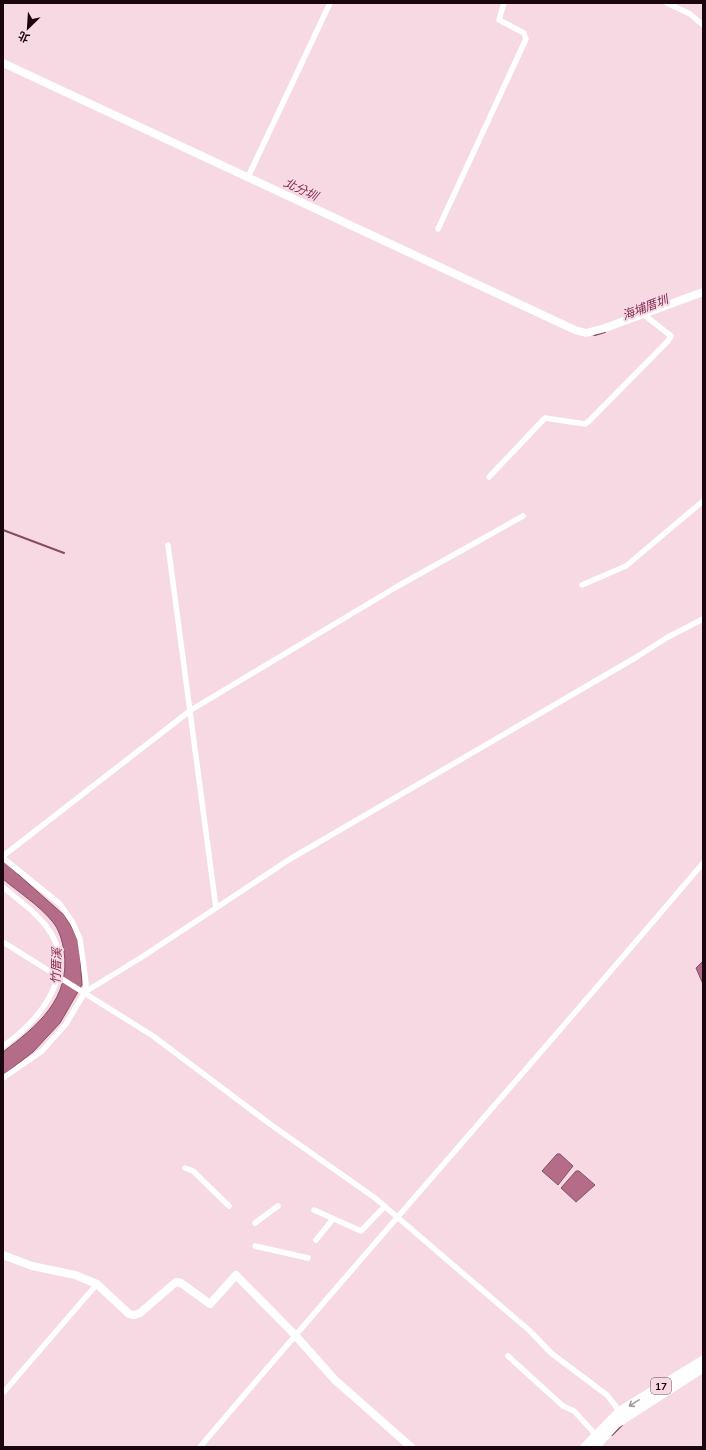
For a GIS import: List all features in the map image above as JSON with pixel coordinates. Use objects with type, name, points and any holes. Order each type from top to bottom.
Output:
[{"type":"main road","name":"17","points":[[585,1447],[596,1435],[623,1415],[703,1360]]},
{"type":"main road","name":"17","points":[[595,1447],[623,1415],[703,1368]]},
{"type":"street","points":[[249,174],[330,3]]},
{"type":"street","points":[[438,229],[526,39],[524,33],[500,20],[504,3]]},
{"type":"street","points":[[667,3],[690,14],[703,25]]},
{"type":"street","points":[[3,63],[249,174],[426,257],[575,330],[586,333],[605,328],[703,292]]},
{"type":"street","points":[[489,477],[545,418],[585,424],[589,421],[668,342],[671,336],[643,314]]},
{"type":"street","points":[[582,585],[626,566],[703,501]]},
{"type":"street","points":[[3,1078],[42,1051],[66,1024],[85,992],[86,983],[80,939],[73,923],[60,904],[3,857],[191,710],[391,590],[523,516]]},
{"type":"street","points":[[168,545],[216,908]]},
{"type":"street","points":[[85,992],[290,859],[635,658],[668,637],[703,619]]},
{"type":"street","points":[[200,1447],[295,1335],[545,1049],[703,863]]},
{"type":"street","points":[[3,887],[44,923],[51,933],[58,952],[58,975],[53,994],[33,1021],[20,1035],[3,1046]]},
{"type":"street","points":[[3,942],[58,975],[153,1036],[270,1124],[288,1135],[385,1206],[530,1331],[550,1353],[607,1395],[623,1415]]},
{"type":"street","points":[[185,1168],[193,1170],[229,1206]]},
{"type":"street","points":[[254,1223],[278,1206]]},
{"type":"street","points":[[314,1210],[361,1231],[385,1206]]},
{"type":"street","points":[[316,1240],[333,1218]]},
{"type":"street","points":[[255,1246],[308,1258]]},
{"type":"street","points":[[3,1255],[32,1266],[75,1275],[97,1284],[129,1314],[134,1315],[140,1313],[176,1282],[180,1283],[210,1304],[236,1275],[295,1335],[335,1380],[411,1447]]},
{"type":"street","points":[[3,1393],[97,1284]]},
{"type":"street","points":[[508,1356],[563,1406],[574,1411],[596,1435]]},
{"type":"shaded area","points":[[3,861],[65,916],[79,940],[82,985],[60,1023],[33,1052],[3,1075],[3,1052],[28,1032],[49,1010],[57,997],[65,968],[64,951],[57,928],[41,910],[3,879]]},
{"type":"shaded area","points":[[703,961],[703,984],[696,968]]},
{"type":"shaded area","points":[[557,1154],[560,1154],[573,1166],[558,1185],[542,1171]]},
{"type":"shaded area","points":[[576,1171],[579,1171],[595,1185],[576,1202],[561,1188]]},
{"type":"waterway","name":"海埔厝圳","points":[[592,334],[595,335],[605,332]]},
{"type":"waterway","points":[[3,530],[64,553]]},
{"type":"waterway","points":[[612,1435],[622,1425]]},
{"type":"water label","name":"北分圳","points":[[301,189]]},
{"type":"water label","name":"竹厝溪","points":[[56,966]]}]
